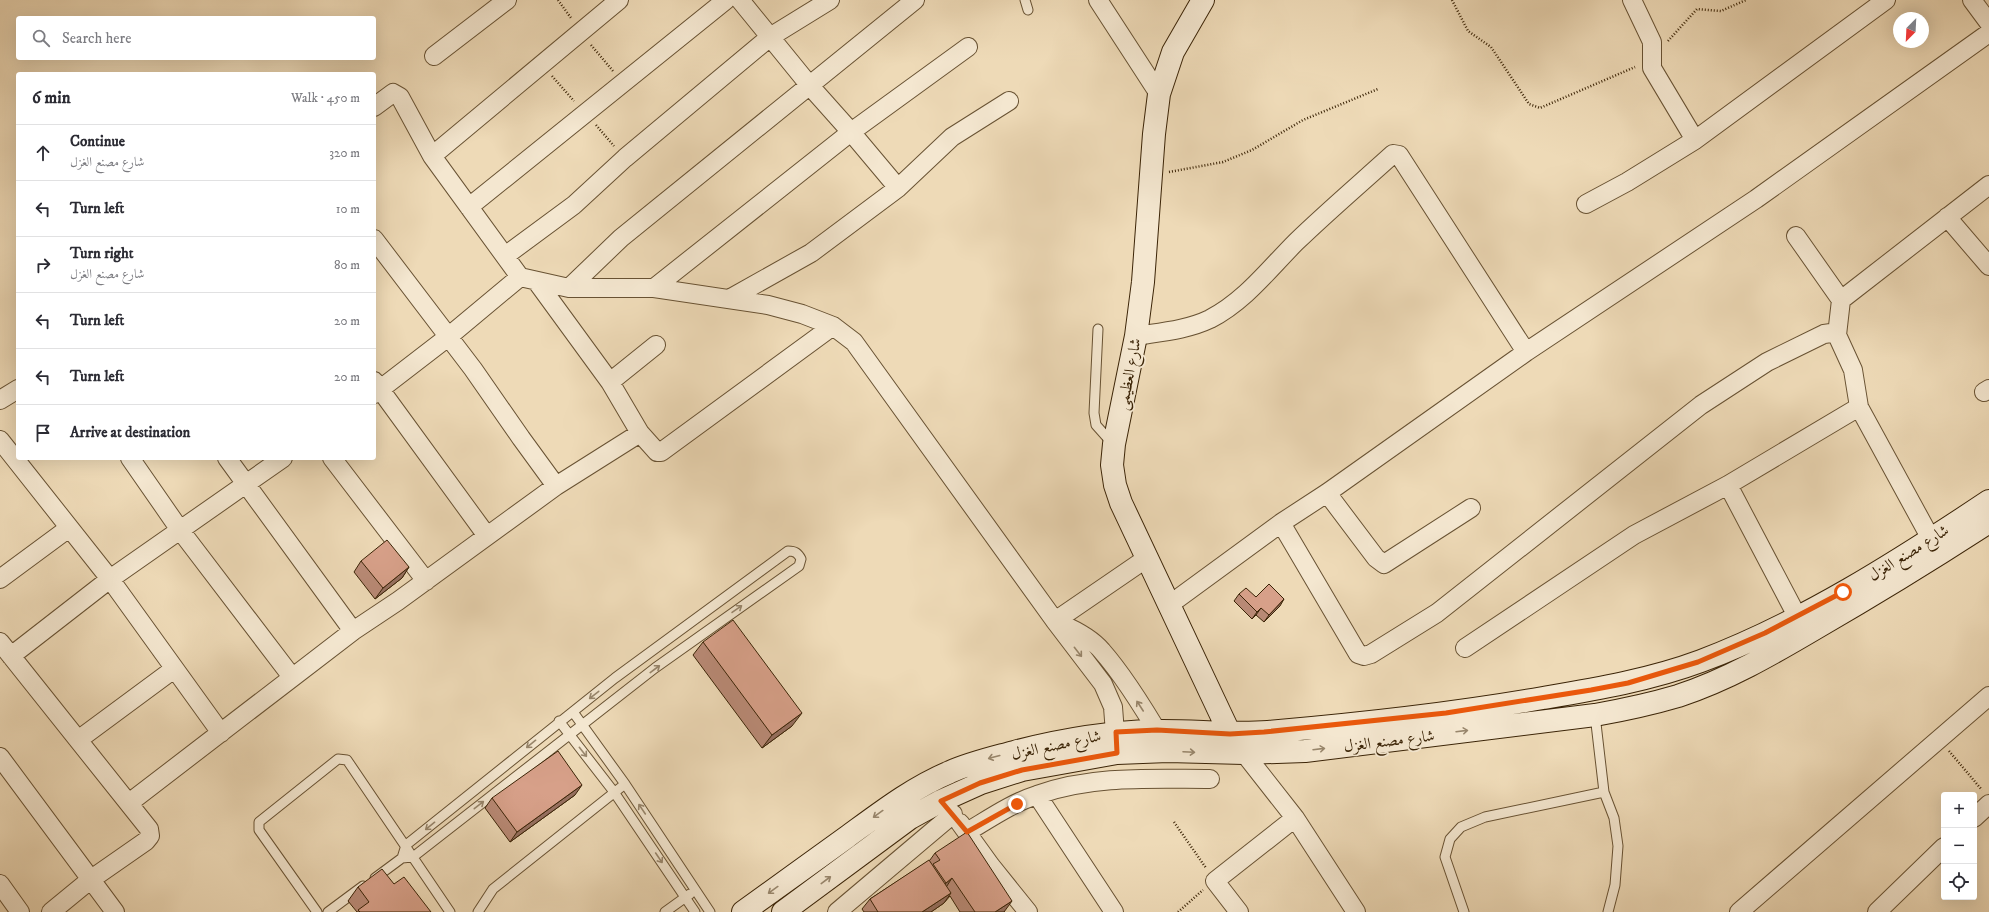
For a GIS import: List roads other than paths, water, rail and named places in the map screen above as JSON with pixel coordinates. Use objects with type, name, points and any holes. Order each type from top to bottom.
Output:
[{"type":"street","points":[[434,56],[507,0]]},
{"type":"street","points":[[432,156],[619,0]]},
{"type":"street","points":[[469,207],[726,0]]},
{"type":"street","points":[[740,0],[810,86],[898,188]]},
{"type":"street","points":[[504,256],[574,205],[625,158],[770,37],[830,0]]},
{"type":"street","points":[[569,288],[621,238],[915,0]]},
{"type":"street","points":[[1098,0],[1159,94]]},
{"type":"street","name":"شارع العظيمى","points":[[1203,0],[1173,52],[1159,94],[1143,282],[1136,336],[1114,444],[1112,465],[1115,485],[1121,503],[1230,734]]},
{"type":"street","points":[[1632,0],[1652,42],[1651,60],[1654,72],[1695,140]]},
{"type":"street","points":[[1586,204],[1627,182],[1695,140],[1886,0]]},
{"type":"street","points":[[1972,0],[1989,23]]},
{"type":"street","points":[[1169,605],[1281,523],[1327,493],[1526,352],[1756,200],[1989,33]]},
{"type":"street","points":[[654,288],[851,132],[968,48]]},
{"type":"street","points":[[376,105],[392,93],[400,97],[432,156],[504,256],[528,280],[610,382],[640,433],[657,452],[661,452],[833,326]]},
{"type":"street","points":[[730,300],[811,253],[898,188],[952,136],[1009,101]]},
{"type":"street","points":[[1136,336],[1187,328],[1209,319],[1228,308],[1296,242],[1393,154],[1396,153],[1399,154],[1526,352]]},
{"type":"street","points":[[1841,300],[1947,216],[1989,185]]},
{"type":"street","points":[[1947,216],[1989,266]]},
{"type":"street","points":[[1796,236],[1841,300],[1837,335],[1853,370],[1859,407],[1931,539]]},
{"type":"street","points":[[376,242],[448,337],[556,486]]},
{"type":"street","points":[[486,536],[376,389],[528,280],[569,288],[654,288],[768,305],[802,314],[833,326],[854,342],[1055,621],[1103,684],[1113,707],[1116,742]]},
{"type":"street","points":[[1281,523],[1358,654],[1364,656],[1371,654],[1437,614],[1701,405],[1767,362],[1824,334],[1832,333],[1837,335]]},
{"type":"street","points":[[610,382],[656,345]]},
{"type":"street","points":[[0,400],[16,390]]},
{"type":"street","points":[[1465,648],[1634,535],[1728,485],[1859,407]]},
{"type":"street","points":[[129,804],[353,631],[426,581],[556,486],[640,433]]},
{"type":"street","points":[[0,440],[110,579],[220,733]]},
{"type":"street","points":[[131,460],[180,530],[292,677]]},
{"type":"street","points":[[228,460],[353,631]]},
{"type":"street","points":[[51,912],[90,880],[146,840],[150,836],[149,829],[5,649],[110,579],[280,460]]},
{"type":"street","points":[[334,460],[426,581]]},
{"type":"street","points":[[1728,485],[1797,616]]},
{"type":"street","points":[[1327,493],[1376,558],[1384,564],[1471,508]]},
{"type":"street","name":"شارع مصنع الغزل","points":[[785,911],[910,818],[947,807],[980,783],[1157,730],[1230,734],[1395,719],[1519,702],[1591,690],[1635,681],[1698,662],[1759,636],[1850,588],[1931,539],[1989,501]]},
{"type":"street","name":"شارع مصنع الغزل","points":[[743,912],[893,803],[919,786],[951,771],[985,760],[1066,739],[1116,742],[1168,751],[1244,753],[1305,751],[1595,715],[1638,707],[1679,696],[1718,681],[1757,662],[1881,591],[1989,522]]},
{"type":"street","points":[[0,579],[69,528]]},
{"type":"street","points":[[1055,621],[1147,558]]},
{"type":"street","points":[[1055,621],[1070,628],[1102,650],[1157,730],[1168,751]]},
{"type":"street","points":[[78,740],[174,669]]},
{"type":"street","points":[[1591,690],[1595,715]]},
{"type":"street","points":[[1739,912],[1940,740],[1986,704]]},
{"type":"street","points":[[1244,753],[1295,818],[1356,912]]},
{"type":"street","points":[[0,757],[115,912]]},
{"type":"street","points":[[967,832],[1037,795],[1066,787],[1117,780],[1210,779]]},
{"type":"street","points":[[1037,795],[1114,912]]},
{"type":"street","points":[[1977,813],[1987,798]]},
{"type":"street","points":[[837,912],[947,807],[1028,912]]},
{"type":"street","points":[[1239,912],[1215,880],[1295,818]]},
{"type":"street","points":[[1877,912],[1941,850]]},
{"type":"street","points":[[0,884],[20,912]]},
{"type":"lane","points":[[1025,0],[1028,10]]},
{"type":"lane","points":[[1098,329],[1094,413],[1096,425],[1114,444]]},
{"type":"lane","points":[[328,912],[402,858],[413,857],[686,645],[799,566],[801,559],[799,554],[794,551],[788,551],[687,624],[573,712],[559,721],[406,845],[402,858]]},
{"type":"lane","points":[[573,712],[625,784],[710,912]]},
{"type":"lane","points":[[1595,715],[1604,792],[1614,818],[1618,846],[1615,885],[1608,912]]},
{"type":"lane","points":[[559,721],[614,792],[696,912]]},
{"type":"lane","points":[[318,912],[259,830],[258,826],[259,822],[338,759],[347,760],[450,912]]},
{"type":"lane","points":[[478,912],[493,889],[625,784]]},
{"type":"lane","points":[[1464,912],[1445,857],[1450,839],[1461,827],[1485,817],[1604,792]]},
{"type":"lane","points":[[665,912],[696,890]]}]
